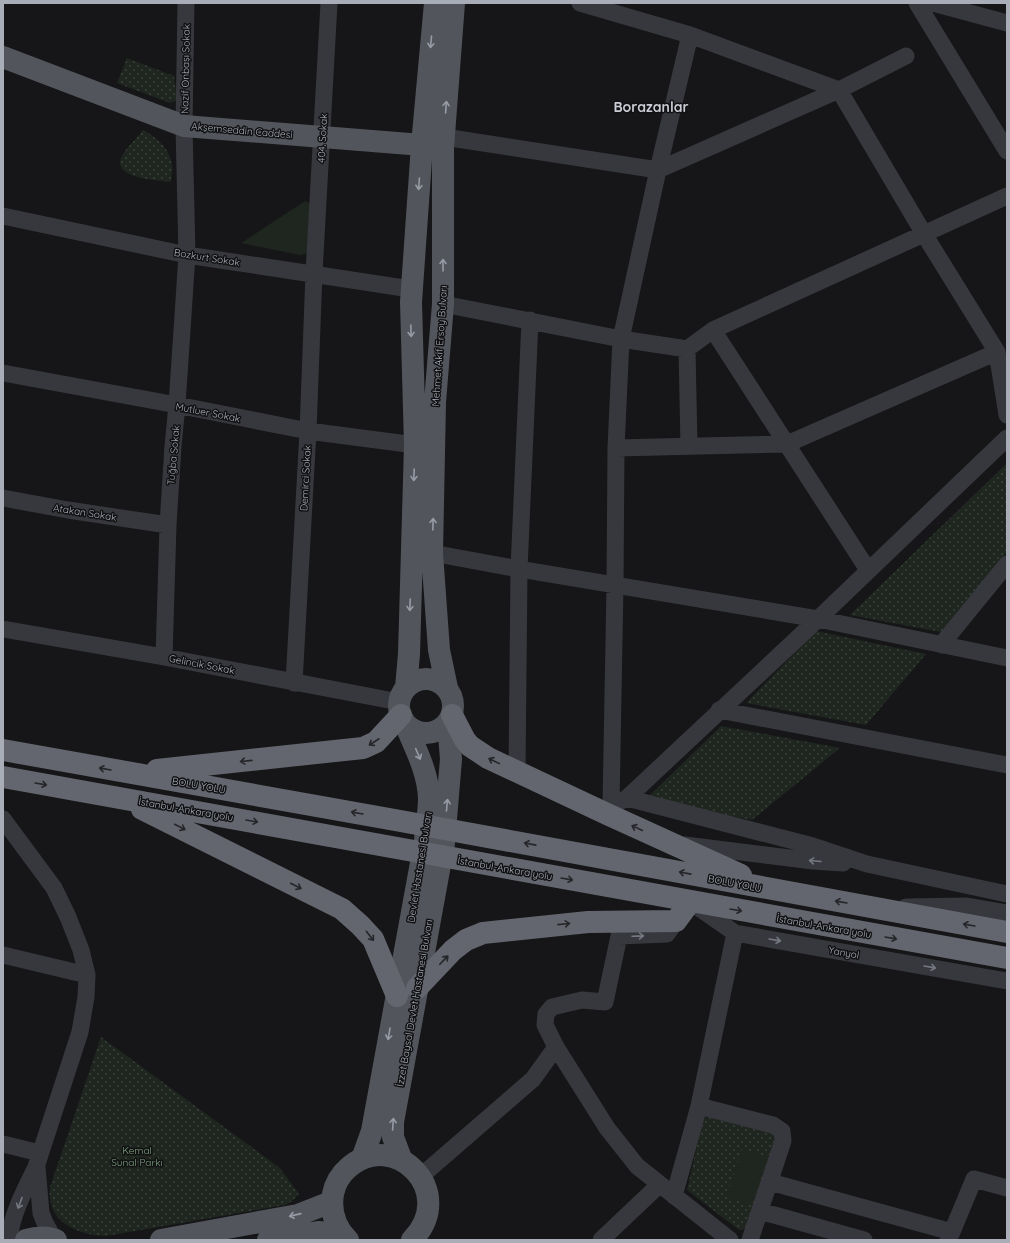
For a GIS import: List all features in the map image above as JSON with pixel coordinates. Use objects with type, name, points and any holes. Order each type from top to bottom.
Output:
[{"type":"highway","points":[[131,773],[363,748],[376,742],[402,706]]},
{"type":"highway","points":[[450,718],[470,746],[488,758],[517,772],[609,810],[669,843],[775,890]]},
{"type":"highway","name":"BOLU YOLU","points":[[3,750],[463,832],[1007,932]]},
{"type":"highway","name":"İstanbul-Ankara yolu","points":[[3,777],[1007,958]]},
{"type":"highway","points":[[120,797],[342,909],[373,939],[396,996]]},
{"type":"highway","points":[[417,988],[453,950],[466,940],[483,933],[588,922],[676,921],[690,902]]},
{"type":"main road","points":[[402,706],[415,681],[426,678],[438,681],[447,688],[452,695],[454,704],[450,718],[438,730],[425,733],[412,728],[402,706],[409,654],[415,445],[411,292],[422,145],[435,3]]},
{"type":"main road","name":"Mehmet Akif Ersoy Bulvarı","points":[[447,688],[439,650],[432,553],[435,402],[443,304],[444,136],[454,3]]},
{"type":"main road","name":"Akşemseddin Caddesi","points":[[3,57],[184,126],[422,145]]},
{"type":"main road","points":[[409,654],[421,658],[434,655],[439,650]]},
{"type":"main road","name":"Devlet Hastanesi Bulvarı","points":[[396,996],[425,841],[429,798],[423,766],[402,706]]},
{"type":"main road","name":"Devlet Hastanesi Bulvarı","points":[[444,843],[451,759],[450,718]]},
{"type":"main road","name":"İzzet Baysal Devlet Hastanesi Bulvarı","points":[[402,1161],[393,1137],[392,1128],[444,843]]},
{"type":"main road","name":"İzzet Baysal Devlet Hastanesi Bulvarı","points":[[362,1159],[372,1131],[396,996]]},
{"type":"main road","points":[[345,1237],[336,1224],[332,1213],[333,1191],[344,1171],[352,1164],[372,1156],[392,1157],[402,1161],[412,1168],[420,1177],[425,1186],[428,1200],[424,1235]]},
{"type":"main road","points":[[161,1240],[298,1215],[332,1202]]},
{"type":"main road","points":[[268,1240],[318,1232],[345,1237]]},
{"type":"main road","points":[[26,1240],[35,1237],[55,1239]]},
{"type":"street","name":"Nazif Onbaşı Sokak","points":[[186,3],[184,126],[187,254]]},
{"type":"street","name":"404. Sokak","points":[[314,273],[329,3]]},
{"type":"street","points":[[580,3],[619,9],[839,90],[996,352],[1007,415]]},
{"type":"street","points":[[917,3],[1007,150]]},
{"type":"street","points":[[933,3],[1007,23]]},
{"type":"street","points":[[609,810],[615,585],[616,448],[621,339],[658,170],[690,35]]},
{"type":"street","points":[[444,136],[658,170],[839,90],[906,56]]},
{"type":"street","points":[[443,304],[621,339],[687,349],[713,330],[1007,196]]},
{"type":"street","name":"Bozkurt Sokak","points":[[3,216],[187,254],[404,288],[411,292]]},
{"type":"street","name":"Tuğba Sokak","points":[[164,657],[168,525],[173,446],[178,405],[187,254]]},
{"type":"street","name":"Demirci Sokak","points":[[294,683],[308,432],[314,273]]},
{"type":"street","points":[[517,772],[519,570],[530,320]]},
{"type":"street","points":[[713,330],[868,570]]},
{"type":"street","points":[[687,349],[689,446]]},
{"type":"street","points":[[616,448],[787,444],[996,352]]},
{"type":"street","name":"Mutluer Sokak","points":[[3,372],[178,405],[308,432],[415,445]]},
{"type":"street","points":[[609,810],[627,798],[719,710],[818,619],[1007,438]]},
{"type":"street","name":"Atakan Sokak","points":[[3,498],[68,510],[168,525]]},
{"type":"street","points":[[432,553],[519,570],[818,619],[1007,658]]},
{"type":"street","points":[[941,645],[1007,564]]},
{"type":"street","name":"Gelincik Sokak","points":[[3,629],[164,657],[402,706]]},
{"type":"street","points":[[719,710],[1007,765]]},
{"type":"street","points":[[627,798],[813,846],[868,864],[1007,894]]},
{"type":"street","points":[[3,819],[54,888],[68,917],[87,975],[85,1003],[80,1032],[38,1160],[10,1230],[9,1240]]},
{"type":"street","points":[[669,843],[813,861],[868,864]]},
{"type":"street","points":[[967,906],[982,889]]},
{"type":"street","name":"Yanyol","points":[[690,902],[735,933],[1007,981]]},
{"type":"street","points":[[870,908],[967,906],[1007,913]]},
{"type":"street","points":[[676,921],[667,934],[619,936],[605,1002],[582,1000],[552,1007],[546,1014],[545,1025],[556,1047],[608,1128],[637,1166],[730,1240]]},
{"type":"street","points":[[674,1196],[699,1106],[735,933]]},
{"type":"street","points":[[3,955],[87,975]]},
{"type":"street","points":[[420,1177],[533,1079],[556,1047]]},
{"type":"street","points":[[699,1106],[773,1125],[782,1131],[783,1141],[750,1240]]},
{"type":"street","points":[[3,1144],[38,1160]]},
{"type":"street","points":[[38,1160],[41,1213],[45,1223],[55,1239]]},
{"type":"street","points":[[770,1182],[950,1236],[974,1179],[1007,1188]]},
{"type":"street","points":[[602,1240],[660,1185]]},
{"type":"street","points":[[760,1211],[864,1240]]},
{"type":"green space","points":[[127,58],[174,76],[177,100],[170,103],[117,83]]},
{"type":"green space","points":[[143,130],[158,140],[169,154],[172,168],[171,182],[138,177],[124,170],[120,165],[121,158],[128,147]]},
{"type":"green space","points":[[305,201],[310,203],[307,253],[300,255],[241,243]]},
{"type":"green space","points":[[1007,463],[1007,552],[941,632],[850,615]]},
{"type":"green space","points":[[816,631],[926,654],[866,725],[746,703]]},
{"type":"green space","points":[[721,726],[840,748],[752,820],[652,801],[649,796]]},
{"type":"green space","name":"Kemal Sunal Parkı","points":[[101,1037],[280,1168],[299,1194],[285,1205],[106,1236],[84,1233],[65,1224],[53,1209],[50,1199],[50,1187]]},
{"type":"green space","points":[[712,1115],[771,1131],[776,1137],[748,1228],[739,1230],[687,1190],[703,1119]]},
{"type":"green space","points":[[742,1149],[767,1157],[751,1205],[726,1197]]},
{"type":"district","name":"Borazanlar","points":[[651,107]]}]
